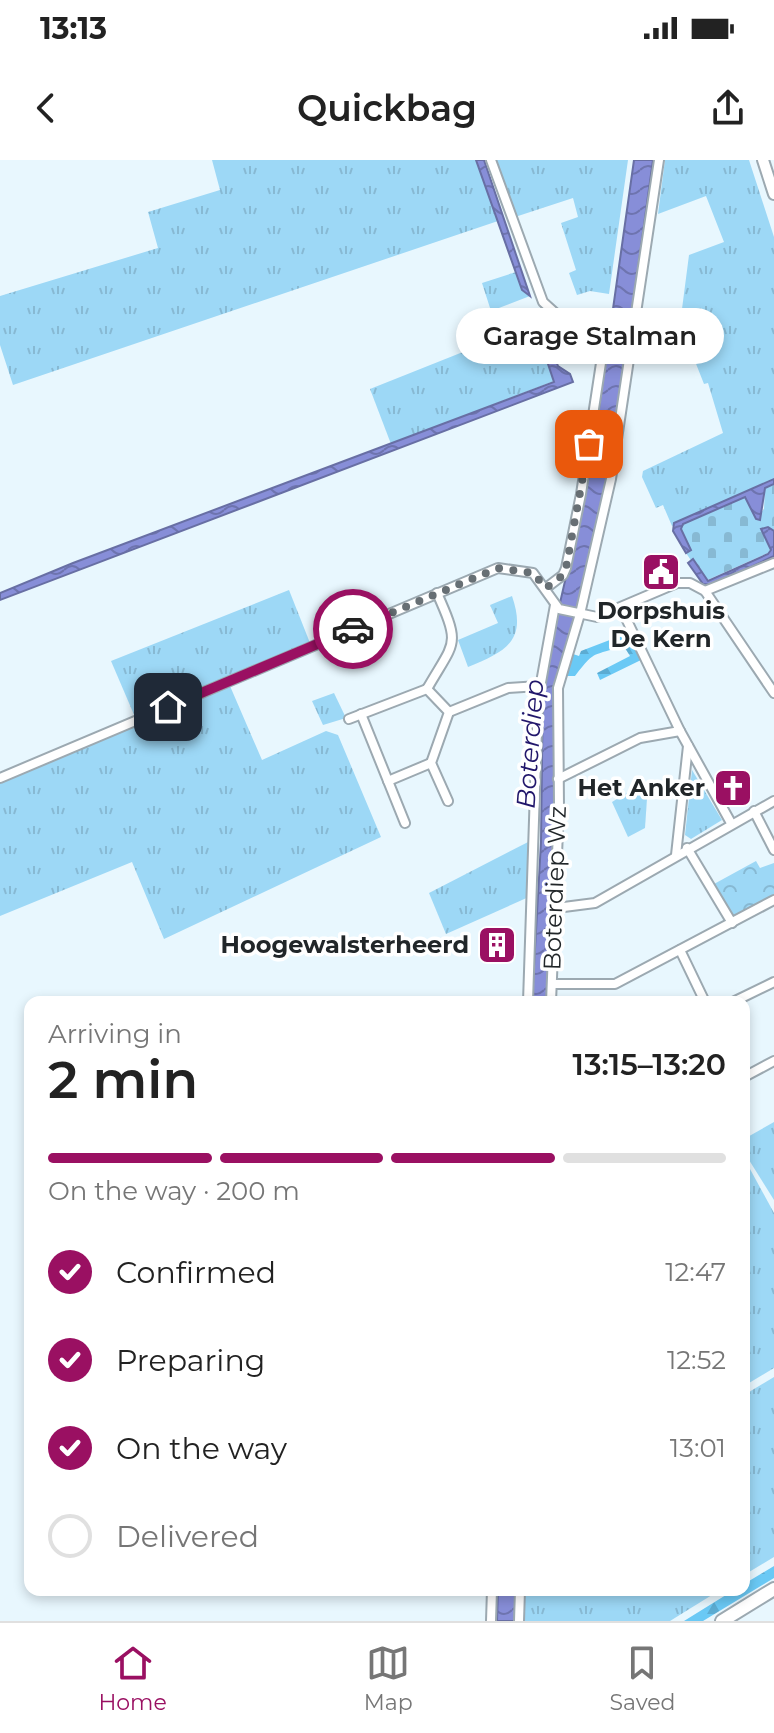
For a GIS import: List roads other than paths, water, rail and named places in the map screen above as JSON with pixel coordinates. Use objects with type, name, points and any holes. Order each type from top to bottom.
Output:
[{"type":"highway","points":[[722,1621],[774,1589]]},
{"type":"main road","points":[[763,160],[774,194]]},
{"type":"street","points":[[491,160],[543,302],[599,355],[601,370],[566,568],[563,575],[546,588]]},
{"type":"street","name":"Boterdiep Wz","points":[[551,996],[556,908],[558,688],[579,614],[621,421],[659,160]]},
{"type":"street","points":[[705,591],[774,563]]},
{"type":"street","points":[[0,778],[437,593],[508,567],[533,573],[557,607],[597,617],[677,583],[690,583],[705,591],[774,693]]},
{"type":"street","points":[[349,719],[427,689],[453,644],[454,632],[437,593]]},
{"type":"street","points":[[528,996],[539,686],[557,607]]},
{"type":"street","points":[[621,608],[680,731],[731,823]]},
{"type":"street","points":[[448,801],[431,763],[449,712],[508,688],[539,686]]},
{"type":"street","points":[[427,689],[449,712]]},
{"type":"street","points":[[361,714],[405,823]]},
{"type":"street","points":[[558,779],[640,738],[680,731]]},
{"type":"street","points":[[676,855],[688,746]]},
{"type":"street","points":[[388,781],[431,763]]},
{"type":"street","points":[[556,908],[595,903],[774,801]]},
{"type":"street","points":[[754,811],[774,850]]},
{"type":"street","points":[[687,848],[732,923]]},
{"type":"street","points":[[552,984],[606,986],[774,900]]},
{"type":"street","points":[[680,950],[702,996]]},
{"type":"street","points":[[745,996],[774,982]]},
{"type":"street","points":[[750,1074],[774,1061]]},
{"type":"street","points":[[491,1621],[492,1596]]},
{"type":"street","points":[[519,1621],[520,1596]]},
{"type":"water","points":[[476,160],[484,160],[530,296],[522,290]]},
{"type":"water","points":[[634,160],[653,160],[614,441],[600,519],[559,675],[548,996],[532,996],[541,842],[543,677],[590,472]]},
{"type":"water","points":[[537,319],[541,320],[558,366],[570,374],[573,382],[0,600],[0,593],[73,563],[554,382],[535,325]]},
{"type":"water","points":[[774,479],[774,484],[765,488],[760,520],[756,519],[745,497],[683,524],[681,529],[691,550],[686,553],[673,531],[674,523]]},
{"type":"water","points":[[768,527],[774,531],[774,556],[713,585],[703,584],[688,563],[693,559],[708,581],[768,554],[771,550],[761,529]]},
{"type":"water","points":[[498,1596],[515,1596],[515,1621],[497,1621]]},
{"type":"place","name":"Garage Stalman","points":[[589,444]]},
{"type":"place","name":"Dorpshuis De Kern","points":[[661,572]]},
{"type":"place","name":"Het Anker","points":[[733,788]]},
{"type":"place","name":"Hoogewalsterheerd","points":[[497,945]]},
{"type":"water label","name":"Boterdiep","points":[[530,744]]}]
